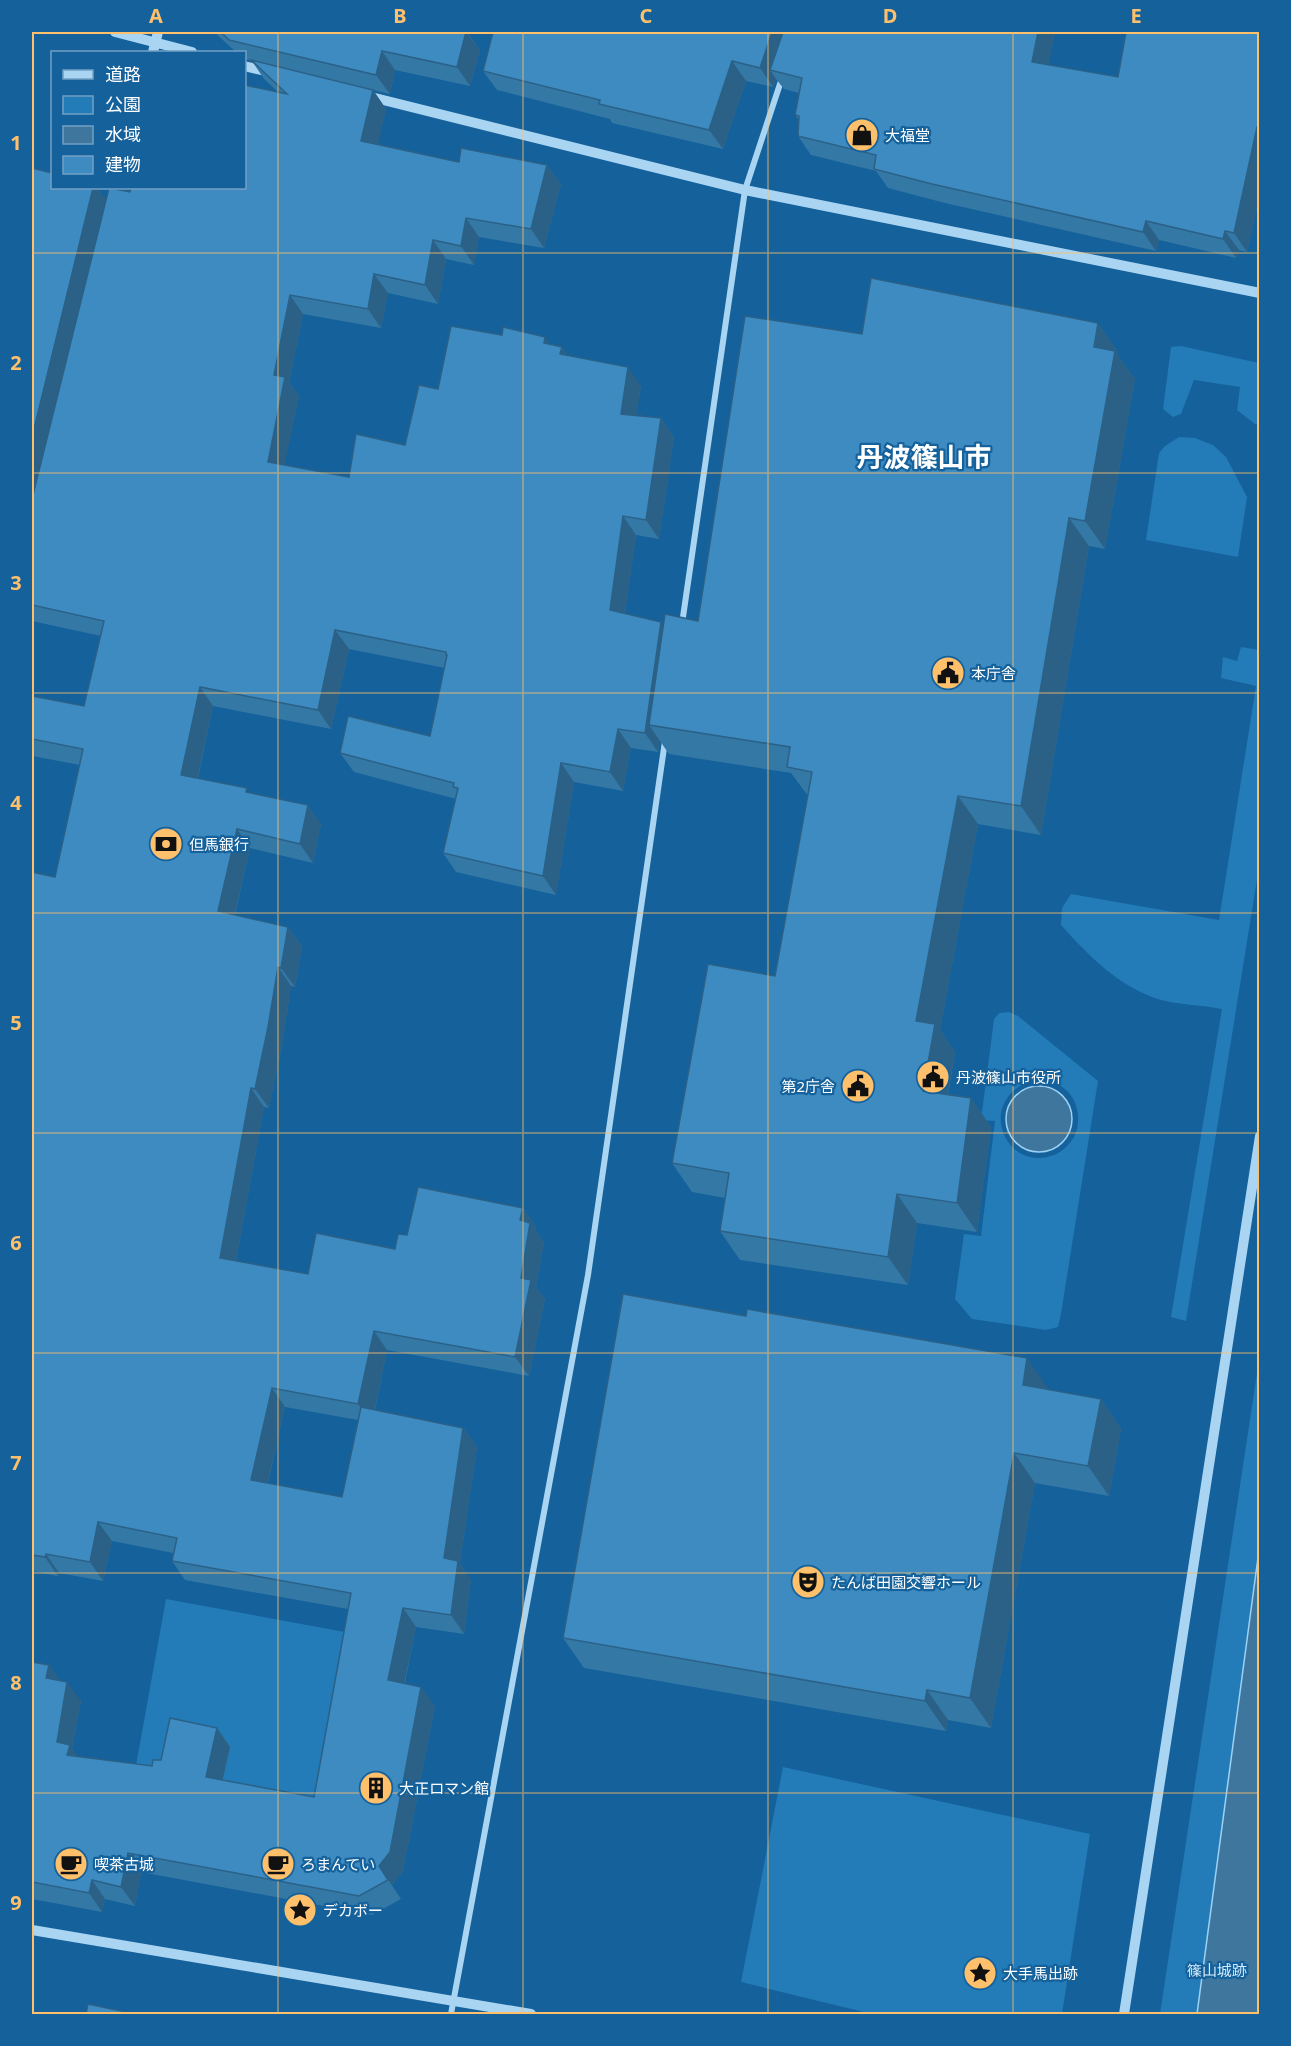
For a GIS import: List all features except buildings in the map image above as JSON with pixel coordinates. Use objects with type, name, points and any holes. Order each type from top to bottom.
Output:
[{"type":"street","points":[[115,32],[154,48],[182,51]]},
{"type":"street","points":[[154,48],[158,32]]},
{"type":"street","points":[[682,626],[745,190],[786,65]]},
{"type":"street","points":[[246,66],[279,74]]},
{"type":"street","points":[[361,94],[745,190],[1260,293]]},
{"type":"street","points":[[451,2014],[588,1275],[666,732]]},
{"type":"street","points":[[1124,2014],[1260,1136]]},
{"type":"street","points":[[32,1930],[531,2014]]},
{"type":"green space","points":[[1181,346],[1259,363],[1259,425],[1237,410],[1240,387],[1194,380],[1181,414],[1173,417],[1163,409],[1171,347]]},
{"type":"green space","points":[[1179,437],[1195,438],[1213,445],[1226,457],[1247,497],[1238,557],[1146,540],[1159,453]]},
{"type":"green space","points":[[1241,647],[1259,650],[1259,867],[1186,1321],[1171,1317],[1222,1009],[1161,1000],[1132,988],[1106,970],[1061,925],[1062,908],[1071,894],[1219,920],[1256,686],[1221,678],[1223,657],[1237,661]]},
{"type":"green space","points":[[1009,1012],[1018,1016],[1098,1081],[1061,1314],[1058,1327],[1046,1330],[972,1319],[955,1299],[964,1234],[981,1236],[995,1121],[981,1120],[994,1019],[999,1013]],"holes":[[[1036,1079],[1048,1081],[1065,1089],[1074,1101],[1078,1115],[1077,1130],[1068,1145],[1054,1155],[1036,1158],[1021,1154],[1010,1144],[1003,1131],[1001,1116],[1005,1101],[1017,1088]]]},
{"type":"green space","name":"篠山城跡","points":[[1259,1360],[1259,2014],[1160,2014]]},
{"type":"green space","points":[[166,1599],[361,1635],[329,1807],[174,1779],[133,1782]]},
{"type":"green space","points":[[783,1767],[1090,1834],[1062,2014],[872,2014],[741,1982]]},
{"type":"water","points":[[1039,1086],[1052,1089],[1062,1096],[1069,1106],[1072,1119],[1069,1132],[1062,1142],[1052,1149],[1039,1152],[1026,1149],[1016,1142],[1009,1132],[1006,1119],[1009,1106],[1016,1096],[1026,1089]]},
{"type":"water","points":[[1259,1550],[1259,2014],[1197,2014]]},
{"type":"place","name":"大福堂","points":[[862,135]]},
{"type":"place","name":"本庁舎","points":[[948,673]]},
{"type":"place","name":"但馬銀行","points":[[166,844]]},
{"type":"place","name":"丹波篠山市役所","points":[[933,1077]]},
{"type":"place","name":"第2庁舎","points":[[858,1086]]},
{"type":"place","name":"たんば田園交響ホール","points":[[808,1582]]},
{"type":"place","name":"大正ロマン館","points":[[376,1788]]},
{"type":"place","name":"喫茶古城","points":[[71,1864]]},
{"type":"place","name":"ろまんてい","points":[[278,1864]]},
{"type":"place","name":"デカボー","points":[[300,1910]]},
{"type":"place","name":"大手馬出跡","points":[[980,1973]]},
{"type":"district","name":"丹波篠山市","points":[[924,456]]}]
